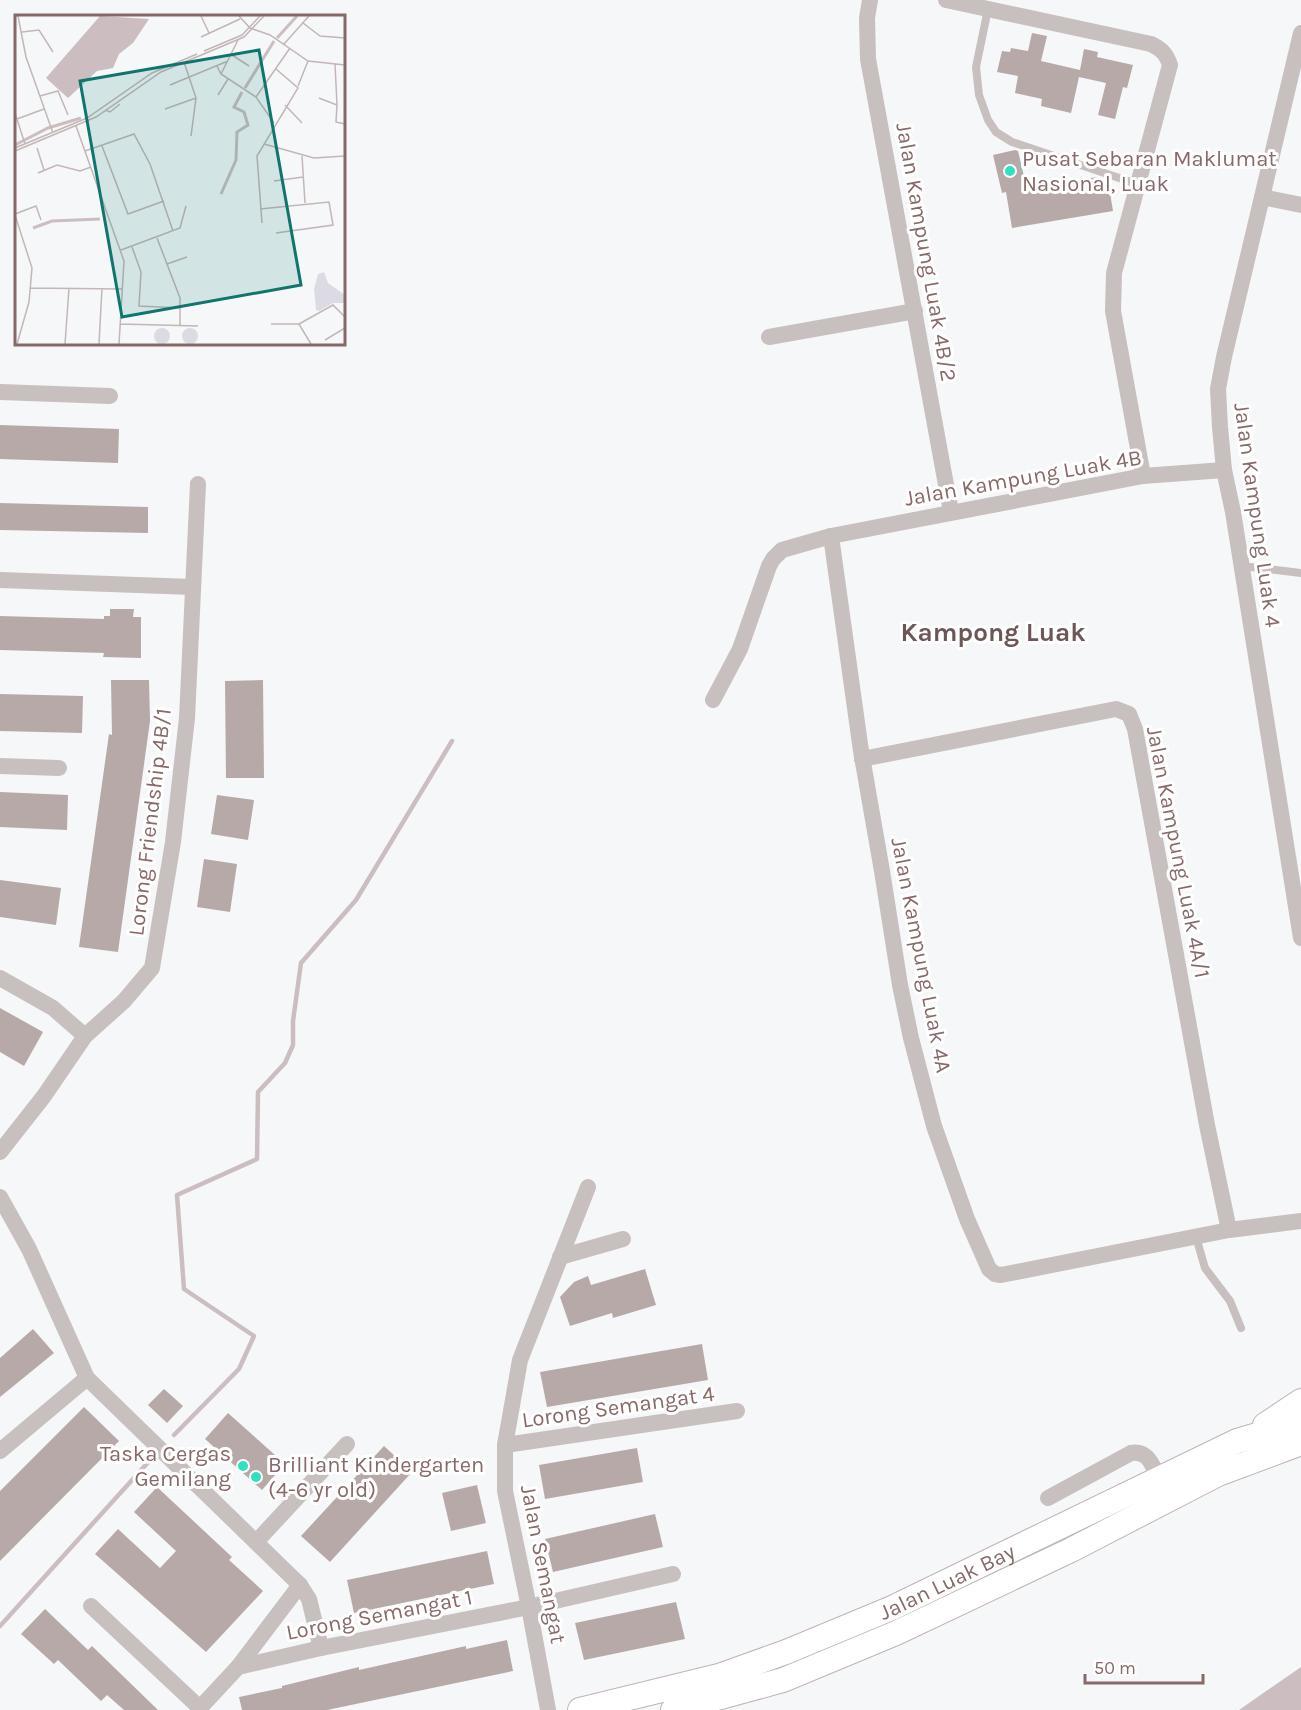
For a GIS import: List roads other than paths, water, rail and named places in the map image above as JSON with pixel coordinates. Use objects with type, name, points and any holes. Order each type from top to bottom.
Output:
[{"type":"street","name":"Jalan Kampung Luak 4B/2","points":[[870,0],[867,18],[868,58],[951,512]]},
{"type":"street","points":[[946,0],[1151,44],[1162,50],[1170,65],[1114,273],[1112,290],[1113,311],[1143,476]]},
{"type":"street","name":"Jalan Kampung Luak 4","points":[[1301,33],[1218,389],[1224,470],[1301,938]]},
{"type":"street","points":[[1262,197],[1301,205]]},
{"type":"street","points":[[769,337],[915,311]]},
{"type":"street","points":[[0,393],[110,396]]},
{"type":"street","name":"Jalan Kampung Luak 4B","points":[[713,700],[740,649],[773,559],[782,550],[831,536],[1143,476],[1224,470]]},
{"type":"street","name":"Lorong Friendship 4B/1","points":[[0,1152],[44,1096],[84,1036],[124,1001],[152,968],[173,842],[187,718],[198,484]]},
{"type":"street","name":"Jalan Kampung Luak 4A","points":[[831,536],[861,749],[910,1038],[934,1126],[967,1219],[989,1269],[1001,1275],[1229,1230],[1301,1221]]},
{"type":"street","points":[[0,580],[192,587]]},
{"type":"street","name":"Jalan Kampung Luak 4A/1","points":[[861,749],[1116,709],[1129,714],[1135,729],[1207,1125],[1229,1230]]},
{"type":"street","points":[[0,766],[58,768]]},
{"type":"street","points":[[0,978],[53,1008],[84,1036]]},
{"type":"street","name":"Jalan Semangat","points":[[548,1710],[530,1607],[505,1491],[505,1445],[520,1360],[588,1187]]},
{"type":"street","points":[[0,1197],[29,1249],[87,1378],[300,1585],[309,1599],[321,1648]]},
{"type":"street","points":[[560,1257],[623,1239]]},
{"type":"street","points":[[0,1451],[87,1378]]},
{"type":"street","points":[[1237,1441],[1301,1401]]},
{"type":"street","name":"Lorong Semangat 4","points":[[505,1445],[737,1411]]},
{"type":"street","name":"Jalan Luak Bay","points":[[580,1710],[719,1676],[786,1652],[892,1608],[1237,1441],[1301,1422]]},
{"type":"street","name":"Jalan Luak Bay","points":[[673,1710],[783,1680],[896,1633],[1071,1550],[1218,1474],[1301,1443]]},
{"type":"street","points":[[256,1542],[347,1444]]},
{"type":"street","points":[[1047,1498],[1131,1453],[1139,1452],[1145,1455],[1159,1478]]},
{"type":"street","name":"Lorong Semangat 1","points":[[238,1667],[321,1648],[530,1607],[673,1574]]},
{"type":"street","points":[[91,1606],[199,1709],[238,1667],[300,1585]]},
{"type":"lane","points":[[988,9],[976,67],[979,95],[988,120],[996,132],[1012,142],[1137,184]]},
{"type":"lane","points":[[1241,566],[1301,573]]},
{"type":"lane","points":[[1196,1237],[1205,1268],[1230,1301],[1241,1328]]},
{"type":"waterway","points":[[174,1435],[239,1369],[254,1336],[184,1289],[177,1195],[257,1159],[258,1092],[285,1063],[293,1045],[293,1021],[301,963],[356,900],[452,741]]},
{"type":"waterway","points":[[0,1626],[152,1458]]},
{"type":"place","name":"Pusat Sebaran Maklumat Nasional, Luak","points":[[1010,171]]},
{"type":"place","name":"Taska Cergas Gemilang","points":[[243,1466]]},
{"type":"place","name":"Brilliant Kindergarten (4-6 yr old)","points":[[256,1477]]},
{"type":"district","name":"Kampong Luak","points":[[993,632]]}]
